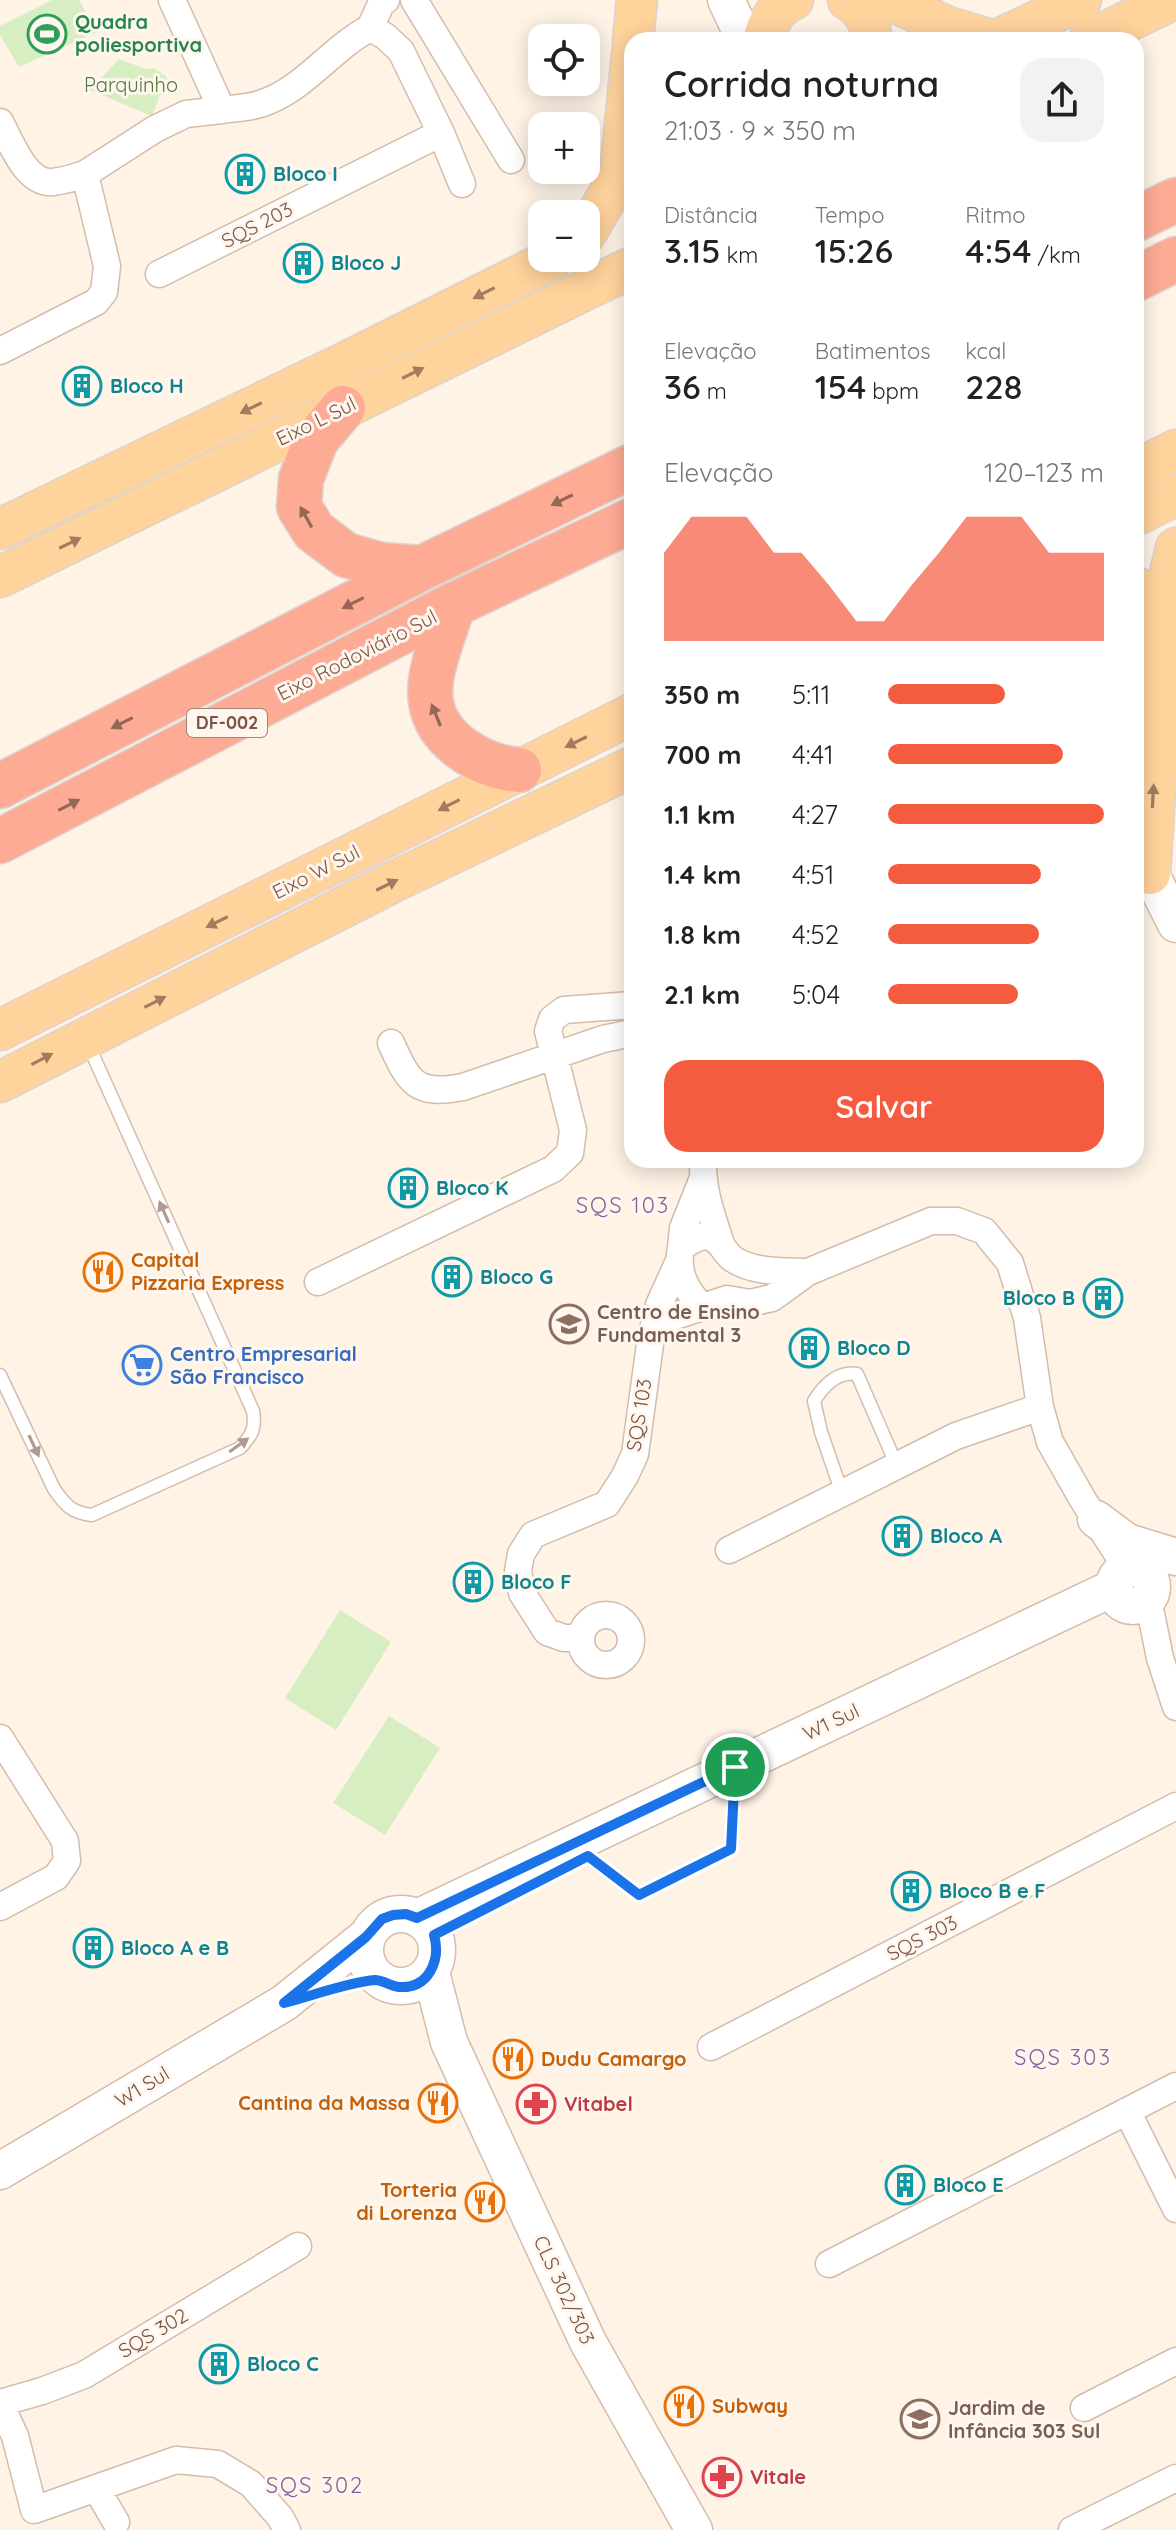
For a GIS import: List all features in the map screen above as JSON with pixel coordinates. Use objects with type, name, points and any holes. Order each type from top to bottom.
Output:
[{"type":"highway","points":[[1144,215],[1176,200]]},
{"type":"highway","points":[[1144,275],[1176,259]]},
{"type":"highway","points":[[343,408],[316,440],[301,479],[299,507],[314,531],[346,555],[381,565],[422,568]]},
{"type":"highway","name":"DF-002","points":[[0,786],[422,568],[624,470]]},
{"type":"highway","name":"Eixo Rodoviário Sul","points":[[0,841],[453,605],[624,524]]},
{"type":"highway","points":[[453,605],[433,667],[431,702],[442,729],[462,749],[499,768],[519,770]]},
{"type":"main road","points":[[634,32],[637,0]]},
{"type":"main road","points":[[766,32],[772,16],[785,3],[793,0]]},
{"type":"main road","points":[[848,0],[861,7],[871,32]]},
{"type":"main road","points":[[890,0],[966,32]]},
{"type":"main road","points":[[1012,32],[1081,0]]},
{"type":"main road","points":[[1106,32],[1172,0]]},
{"type":"main road","points":[[600,209],[620,175],[624,134]]},
{"type":"main road","points":[[600,234],[624,221]]},
{"type":"main road","name":"Eixo L Sul","points":[[0,529],[528,271]]},
{"type":"main road","name":"Eixo L Sul","points":[[0,577],[624,271]]},
{"type":"main road","points":[[1144,466],[1176,450]]},
{"type":"main road","points":[[1144,511],[1176,495]]},
{"type":"main road","points":[[1144,832],[1168,582],[1176,548]]},
{"type":"main road","points":[[1144,604],[1149,627],[1144,640]]},
{"type":"main road","name":"Eixo W Sul","points":[[0,1030],[624,718]]},
{"type":"main road","points":[[0,1082],[391,883],[624,771]]},
{"type":"street","points":[[172,0],[222,110]]},
{"type":"street","points":[[0,122],[29,172],[39,181],[52,183],[85,174],[155,129],[186,114],[260,104],[292,88],[349,39],[370,28],[386,0]]},
{"type":"street","points":[[414,0],[511,160]]},
{"type":"street","points":[[726,0],[741,32]]},
{"type":"street","points":[[370,28],[385,36],[401,51],[462,184]]},
{"type":"street","name":"SQS 203","points":[[159,274],[441,133]]},
{"type":"street","points":[[0,351],[96,302],[104,292],[107,266],[85,174]]},
{"type":"street","points":[[1144,868],[1176,924]]},
{"type":"street","points":[[318,1282],[553,1169],[570,1153],[573,1130],[548,1031],[552,1019],[564,1010],[624,1006]]},
{"type":"street","points":[[391,1043],[405,1075],[421,1089],[432,1090],[463,1087],[624,1035]]},
{"type":"street","name":"SQS 103","points":[[703,1169],[734,1276],[714,1303]]},
{"type":"street","name":"SQS 103","points":[[581,1638],[564,1638],[547,1632],[522,1593],[518,1571],[521,1554],[533,1535],[607,1504],[625,1476],[635,1454],[651,1337],[659,1305],[680,1255],[683,1228],[703,1169]]},
{"type":"street","points":[[651,1337],[672,1317],[714,1303],[750,1303],[772,1298],[808,1272],[931,1221],[957,1221],[984,1231],[1010,1263],[1027,1318],[1040,1407],[1050,1442],[1096,1519],[1144,1583]]},
{"type":"street","points":[[714,1303],[686,1290],[680,1255],[695,1238],[709,1237],[727,1251],[763,1270],[808,1272]]},
{"type":"street","points":[[729,1550],[956,1436],[1040,1407]]},
{"type":"street","points":[[1096,1519],[1127,1542],[1144,1583],[1160,1658],[1176,1707]]},
{"type":"street","name":"W1 Sul","points":[[426,1927],[580,1850],[1144,1583]]},
{"type":"street","points":[[0,1738],[65,1841],[67,1861],[56,1877],[0,1907]]},
{"type":"street","name":"SQS 303","points":[[711,2047],[1176,1806]]},
{"type":"street","points":[[406,1914],[426,1927],[438,1948],[436,1961],[403,1979],[366,1962],[366,1937],[382,1919],[406,1914]]},
{"type":"street","name":"W1 Sul","points":[[0,2171],[284,2003],[366,1937]]},
{"type":"street","name":"W1 Sul","points":[[284,2003],[403,1979]]},
{"type":"street","name":"CLS 302/303","points":[[403,1979],[449,2042],[588,2342],[694,2530]]},
{"type":"street","points":[[829,2264],[1176,2086]]},
{"type":"street","points":[[1127,2111],[1174,2202]]},
{"type":"street","name":"SQS 302","points":[[287,2530],[280,2517],[251,2484],[218,2464],[176,2460],[96,2488],[36,2520],[15,2436],[0,2403],[84,2375],[298,2246]]},
{"type":"street","points":[[1084,2408],[1176,2361]]},
{"type":"street","points":[[1072,2530],[1176,2478]]},
{"type":"street","points":[[96,2488],[116,2522]]},
{"type":"lane","points":[[0,1375],[54,1489],[65,1505],[78,1513],[92,1515],[240,1448],[256,1426],[253,1411],[85,1037]]},
{"type":"lane","points":[[842,1493],[814,1401],[821,1390],[837,1377],[849,1372],[857,1374],[897,1466]]},
{"type":"lane","points":[[580,1850],[639,1895],[731,1849],[734,1777]]},
{"type":"green space","name":"Quadra poliesportiva","points":[[52,0],[79,0],[97,32],[19,67],[0,35],[0,26]]},
{"type":"green space","name":"Parquinho","points":[[119,59],[146,69],[154,68],[167,77],[152,116],[90,90]]},
{"type":"green space","points":[[340,1610],[391,1642],[336,1730],[285,1698]]},
{"type":"green space","points":[[389,1716],[440,1748],[385,1835],[333,1803]]},
{"type":"place","name":"Quadra poliesportiva","points":[[47,34]]},
{"type":"place","name":"Bloco I","points":[[245,174]]},
{"type":"place","name":"Bloco J","points":[[303,263]]},
{"type":"place","name":"Bloco H","points":[[82,386]]},
{"type":"place","name":"Bloco K","points":[[408,1188]]},
{"type":"place","name":"Capital Pizzaria Express","points":[[103,1272]]},
{"type":"place","name":"Bloco G","points":[[452,1277]]},
{"type":"place","name":"Bloco B","points":[[1103,1298]]},
{"type":"place","name":"Centro de Ensino Fundamental 3","points":[[569,1324]]},
{"type":"place","name":"Bloco D","points":[[809,1348]]},
{"type":"place","name":"Centro Empresarial São Francisco","points":[[142,1365]]},
{"type":"place","name":"Bloco A","points":[[902,1536]]},
{"type":"place","name":"Bloco F","points":[[473,1582]]},
{"type":"place","name":"Bloco B e F","points":[[911,1891]]},
{"type":"place","name":"Bloco A e B","points":[[93,1948]]},
{"type":"place","name":"Dudu Camargo","points":[[513,2059]]},
{"type":"place","name":"Cantina da Massa","points":[[438,2103]]},
{"type":"place","name":"Vitabel","points":[[536,2104]]},
{"type":"place","name":"Bloco E","points":[[905,2185]]},
{"type":"place","name":"Torteria di Lorenza","points":[[485,2202]]},
{"type":"place","name":"Bloco C","points":[[219,2364]]},
{"type":"place","name":"Subway","points":[[684,2406]]},
{"type":"place","name":"Jardim de Infância 303 Sul","points":[[920,2419]]},
{"type":"place","name":"Vitale","points":[[722,2477]]},
{"type":"district","name":"SQS 103","points":[[623,1205]]},
{"type":"district","name":"SQS 303","points":[[1063,2057]]},
{"type":"district","name":"SQS 302","points":[[315,2485]]},
{"type":"route","points":[[735,1767],[731,1849],[639,1895],[588,1856],[434,1935],[438,1948],[431,1972],[410,1986],[389,1985],[379,1979],[284,2003],[366,1937],[382,1919],[406,1914],[417,1918],[735,1767]]}]
